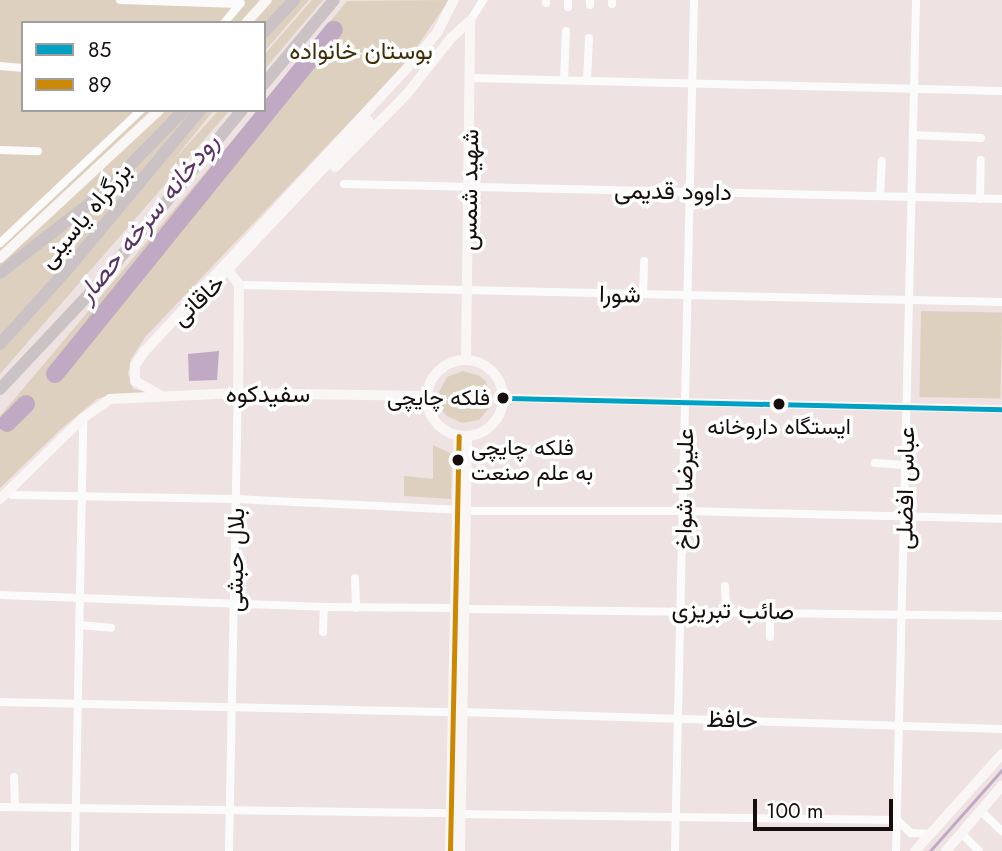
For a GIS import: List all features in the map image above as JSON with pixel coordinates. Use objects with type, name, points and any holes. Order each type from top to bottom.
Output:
[{"type":"highway","points":[[266,30],[294,0]]},
{"type":"highway","points":[[266,82],[334,0]]},
{"type":"highway","points":[[0,274],[103,193],[182,112]]},
{"type":"highway","name":"بزرگراه یاسینی","points":[[0,344],[66,271],[198,112]]},
{"type":"highway","points":[[0,389],[94,289],[240,112]]},
{"type":"highway","points":[[0,401],[28,360]]},
{"type":"main road","points":[[248,21],[267,0]]},
{"type":"main road","name":"خاقانی","points":[[165,329],[418,56],[438,31],[454,0]]},
{"type":"main road","name":"خاقانی","points":[[165,329],[181,320],[229,271],[422,62],[443,34],[461,0]]},
{"type":"main road","points":[[239,285],[229,271],[237,269],[406,95],[453,37],[470,22]]},
{"type":"main road","name":"شهید شمس","points":[[466,359],[470,22]]},
{"type":"main road","points":[[0,258],[157,112]]},
{"type":"main road","name":"بلال حبشی","points":[[238,393],[239,285]]},
{"type":"main road","points":[[162,396],[140,386],[134,374],[144,352],[165,329]]},
{"type":"main road","points":[[466,359],[488,368],[496,376],[503,398],[495,421],[486,429],[463,436],[441,427],[433,419],[427,396],[435,374],[444,366],[466,359]]},
{"type":"main road","name":"سفیدکوه","points":[[83,418],[110,399],[238,393],[427,396]]},
{"type":"main road","points":[[0,499],[83,418]]},
{"type":"main road","points":[[460,851],[456,814],[463,436]]},
{"type":"main road","points":[[915,851],[1002,754]]},
{"type":"main road","points":[[946,851],[1002,786]]},
{"type":"main road","points":[[450,851],[456,814]]},
{"type":"street","points":[[120,0],[241,2]]},
{"type":"street","points":[[470,22],[482,0]]},
{"type":"street","name":"علیرضا شواخ","points":[[675,851],[694,0]]},
{"type":"street","name":"عباس افضلی","points":[[896,851],[916,0]]},
{"type":"street","points":[[226,21],[241,2]]},
{"type":"street","points":[[564,80],[566,31]]},
{"type":"street","points":[[587,80],[589,38]]},
{"type":"street","points":[[0,66],[21,68]]},
{"type":"street","points":[[471,78],[1002,91]]},
{"type":"street","points":[[0,243],[139,112]]},
{"type":"street","points":[[913,135],[981,138]]},
{"type":"street","points":[[0,150],[38,151]]},
{"type":"street","points":[[980,199],[981,160]]},
{"type":"street","points":[[880,196],[882,161]]},
{"type":"street","name":"داوود قدیمی","points":[[344,184],[1002,199]]},
{"type":"street","points":[[643,294],[644,261]]},
{"type":"street","name":"شورا","points":[[239,285],[1002,302]]},
{"type":"street","name":"بلال حبشی","points":[[229,851],[238,393]]},
{"type":"street","points":[[503,398],[1002,409]]},
{"type":"street","points":[[75,851],[83,418]]},
{"type":"street","points":[[875,463],[905,465]]},
{"type":"street","points":[[12,495],[236,499],[461,510],[684,511],[1002,519]]},
{"type":"street","points":[[355,578],[356,608]]},
{"type":"street","points":[[725,586],[726,610]]},
{"type":"street","name":"صائب تبریزی","points":[[0,595],[356,608],[682,609],[1002,616]]},
{"type":"street","points":[[323,632],[324,607]]},
{"type":"street","points":[[770,611],[770,637]]},
{"type":"street","points":[[79,625],[111,628]]},
{"type":"street","name":"حافظ","points":[[0,702],[458,712],[1002,729]]},
{"type":"street","points":[[14,777],[15,807]]},
{"type":"street","points":[[0,807],[897,820],[911,833],[930,834]]},
{"type":"street","points":[[981,811],[1002,831]]},
{"type":"street","points":[[961,833],[979,851]]},
{"type":"green space","points":[[0,0],[309,0],[266,50],[266,21],[21,21],[21,112],[212,112],[172,162],[217,112],[228,112],[0,374]]},
{"type":"green space","points":[[312,0],[323,0],[266,68],[266,53]]},
{"type":"green space","name":"بوستان خانواده","points":[[449,0],[405,64],[146,336],[131,359],[128,374],[133,389],[149,392],[113,394],[97,399],[61,429],[0,488],[0,416],[256,112],[266,112],[266,100],[347,1]]},
{"type":"green space","points":[[921,311],[1002,312],[1000,398],[919,397]]},
{"type":"green space","points":[[463,371],[480,376],[486,382],[491,398],[490,407],[479,420],[462,423],[447,416],[441,409],[439,392],[447,377]]},
{"type":"green space","points":[[433,445],[452,454],[451,499],[404,496],[404,476],[433,479]]},
{"type":"shaded area","points":[[219,351],[217,380],[189,381],[188,354]]},
{"type":"waterway","name":"رودخانه سرخه حصار","points":[[55,374],[334,30]]},
{"type":"waterway","name":"رودخانه سرخه حصار","points":[[7,423],[26,404]]},
{"type":"waterway","points":[[930,851],[1002,770]]},
{"type":"transit line","name":"85","points":[[503,398],[1002,409]]},
{"type":"transit line","name":"89","points":[[450,851],[459,436]]},
{"type":"place","name":"فلکه چایچی","points":[[503,398]]},
{"type":"place","name":"ایستگاه داروخانه","points":[[779,404]]},
{"type":"place","name":"فلکه چایچی به علم صنعت","points":[[458,460]]}]
